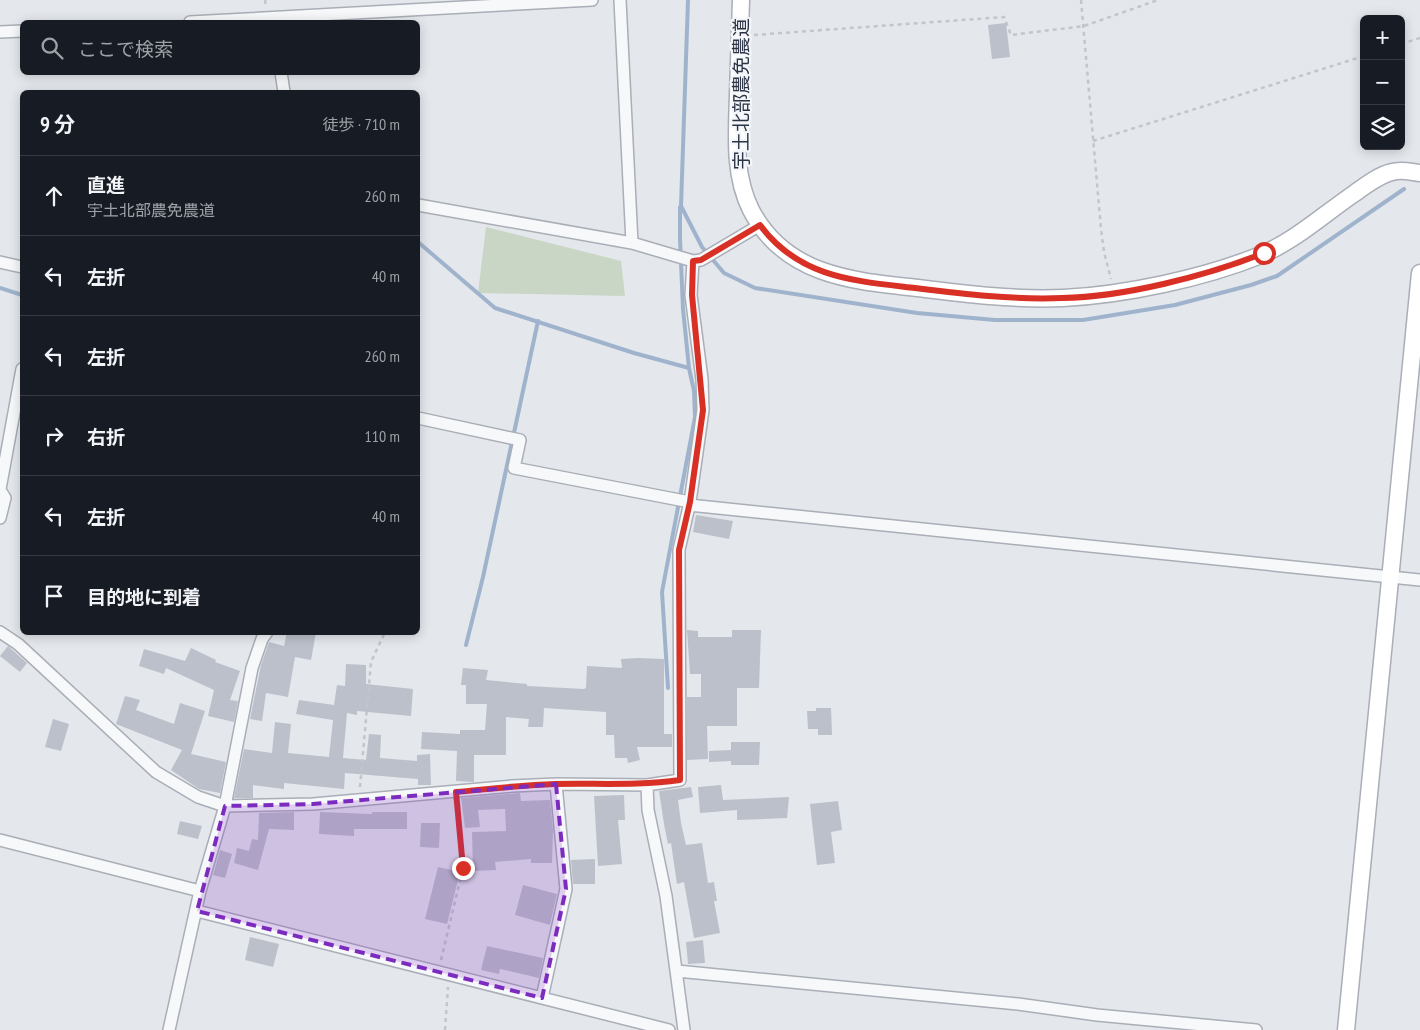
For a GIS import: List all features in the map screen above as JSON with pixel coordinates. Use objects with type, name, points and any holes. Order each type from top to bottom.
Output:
[{"type":"street","points":[[273,20],[592,0]]},
{"type":"street","points":[[620,0],[632,243]]},
{"type":"street","name":"宇土北部農免農道","points":[[741,0],[737,146],[739,176],[751,211],[770,237],[791,256],[842,278],[989,297],[1064,298],[1114,292],[1225,268],[1257,256],[1307,229],[1347,198],[1387,173],[1402,170],[1420,173]]},
{"type":"street","points":[[0,32],[20,31]]},
{"type":"street","points":[[281,75],[284,90]]},
{"type":"street","points":[[420,205],[632,243],[693,261],[701,260],[760,225]]},
{"type":"street","points":[[0,632],[18,644],[156,772],[192,793],[225,806],[312,804],[556,784],[647,785],[680,780],[679,550],[690,504],[703,410],[692,295],[693,261]]},
{"type":"street","points":[[0,262],[20,267]]},
{"type":"street","points":[[1346,1030],[1389,577],[1416,333],[1420,273]]},
{"type":"street","points":[[0,518],[5,498],[0,486],[18,423],[20,396]]},
{"type":"street","points":[[420,418],[520,440],[514,468],[690,504],[1420,580]]},
{"type":"street","points":[[169,1030],[200,891],[225,806],[252,668],[265,635]]},
{"type":"street","points":[[542,998],[566,889],[556,784]]},
{"type":"street","points":[[647,785],[648,810],[666,896],[684,1030]]},
{"type":"street","points":[[0,840],[200,891]]},
{"type":"street","points":[[196,911],[338,945],[448,976],[669,1030]]},
{"type":"street","points":[[676,971],[1018,1004],[1097,1015],[1256,1030]]},
{"type":"path","points":[[1081,0],[1104,252],[1114,292]]},
{"type":"path","points":[[740,36],[1004,17],[1011,35],[1084,26],[1158,0]]},
{"type":"path","points":[[1405,43],[1420,38]]},
{"type":"path","points":[[1093,141],[1360,57]]},
{"type":"path","points":[[359,800],[371,662],[383,635]]},
{"type":"path","points":[[445,1030],[448,976],[440,968],[463,868],[456,792]]},
{"type":"highlighted area","points":[[556,784],[566,889],[542,998],[197,911],[225,806],[313,804]]},
{"type":"green space","points":[[486,227],[621,261],[625,296],[478,293]]},
{"type":"building","points":[[1006,23],[1010,57],[992,59],[988,25]]},
{"type":"building","points":[[696,515],[733,521],[729,539],[693,532]]},
{"type":"building","points":[[687,630],[698,631],[698,637],[732,637],[732,630],[761,630],[759,688],[737,688],[737,726],[707,726],[708,759],[687,760],[687,697],[701,697],[701,674],[690,674]]},
{"type":"building","points":[[286,635],[315,635],[311,660],[295,657],[288,697],[266,693],[262,721],[250,719],[261,665],[269,642],[284,646]]},
{"type":"building","points":[[8,646],[27,663],[20,672],[0,656]]},
{"type":"building","points":[[191,648],[216,660],[215,662],[240,671],[230,700],[238,701],[234,722],[208,716],[214,690],[166,668],[164,674],[139,666],[144,649],[185,661]]},
{"type":"building","points":[[621,659],[664,659],[664,734],[672,734],[672,747],[637,747],[640,760],[628,763],[627,758],[615,758],[614,735],[606,735],[606,712],[544,708],[543,727],[528,727],[529,719],[506,717],[506,755],[474,755],[474,782],[456,781],[457,751],[421,749],[422,732],[460,734],[460,730],[485,730],[487,704],[466,704],[466,685],[461,685],[463,668],[488,670],[486,680],[527,684],[527,686],[584,689],[586,688],[587,666],[622,668]]},
{"type":"building","points":[[346,664],[366,665],[366,684],[413,689],[411,716],[357,711],[357,715],[347,713],[343,758],[366,760],[369,734],[381,735],[380,758],[417,761],[417,755],[430,754],[431,785],[418,785],[418,779],[345,773],[344,789],[284,783],[284,789],[253,785],[253,798],[234,798],[244,749],[272,753],[275,722],[291,724],[288,753],[329,757],[333,720],[296,714],[299,700],[334,705],[337,685],[345,686]]},
{"type":"building","points":[[125,696],[140,700],[136,710],[174,724],[180,703],[205,711],[191,754],[226,762],[220,793],[199,789],[171,770],[182,750],[116,724]]},
{"type":"building","points":[[816,708],[831,708],[832,735],[818,735],[818,729],[808,729],[807,711],[816,711]]},
{"type":"building","points":[[53,719],[69,724],[61,751],[45,747]]},
{"type":"building","points":[[731,742],[760,742],[759,765],[731,765],[731,761],[709,762],[709,751],[731,750]]},
{"type":"building","points":[[721,785],[723,800],[789,797],[787,818],[737,820],[737,810],[700,813],[698,787]]},
{"type":"building","points":[[691,787],[693,797],[678,800],[681,823],[686,845],[702,843],[708,883],[714,882],[717,901],[714,901],[720,933],[694,938],[684,882],[677,884],[671,843],[668,844],[659,791]]},
{"type":"building","points":[[520,793],[521,801],[550,800],[553,829],[552,863],[531,863],[531,859],[495,862],[496,870],[473,871],[472,832],[506,831],[505,809],[478,810],[480,827],[465,828],[461,798]]},
{"type":"building","points":[[624,795],[625,820],[618,820],[622,864],[598,866],[594,796]]},
{"type":"building","points":[[838,801],[842,830],[831,832],[835,863],[817,865],[810,804]]},
{"type":"building","points":[[294,812],[294,830],[269,829],[258,870],[234,863],[237,848],[249,851],[252,839],[258,840],[259,813]]},
{"type":"building","points":[[320,812],[372,814],[372,812],[407,812],[407,829],[354,829],[354,836],[319,834]]},
{"type":"building","points":[[180,821],[202,826],[198,839],[177,834]]},
{"type":"building","points":[[421,823],[440,823],[439,848],[420,847]]},
{"type":"building","points":[[220,850],[232,854],[225,878],[213,875]]},
{"type":"building","points":[[595,859],[595,884],[573,884],[571,860]]},
{"type":"building","points":[[438,867],[460,872],[447,924],[425,919]]},
{"type":"building","points":[[523,885],[557,894],[550,925],[515,915]]},
{"type":"building","points":[[250,937],[279,944],[273,967],[245,960]]},
{"type":"building","points":[[703,940],[705,963],[688,964],[686,942]]},
{"type":"building","points":[[487,946],[543,958],[539,978],[500,969],[499,974],[481,970]]},
{"type":"waterway","points":[[688,0],[681,206],[702,247],[724,273],[755,288],[917,313],[995,320],[1083,320],[1175,305],[1251,285],[1277,276],[1404,189]]},
{"type":"waterway","points":[[668,688],[662,592],[695,417],[694,391],[689,368],[683,309],[680,207]]},
{"type":"waterway","points":[[420,244],[495,308],[634,353],[689,368]]},
{"type":"waterway","points":[[0,288],[20,294]]},
{"type":"waterway","points":[[466,645],[483,577],[538,321]]},
{"type":"route","points":[[463,868],[456,792],[512,786],[556,784],[647,785],[680,780],[679,550],[690,502],[703,410],[702,379],[692,295],[693,261],[701,260],[760,225],[791,256],[842,278],[989,297],[1064,298],[1138,288],[1197,275],[1225,268],[1264,253]]}]
